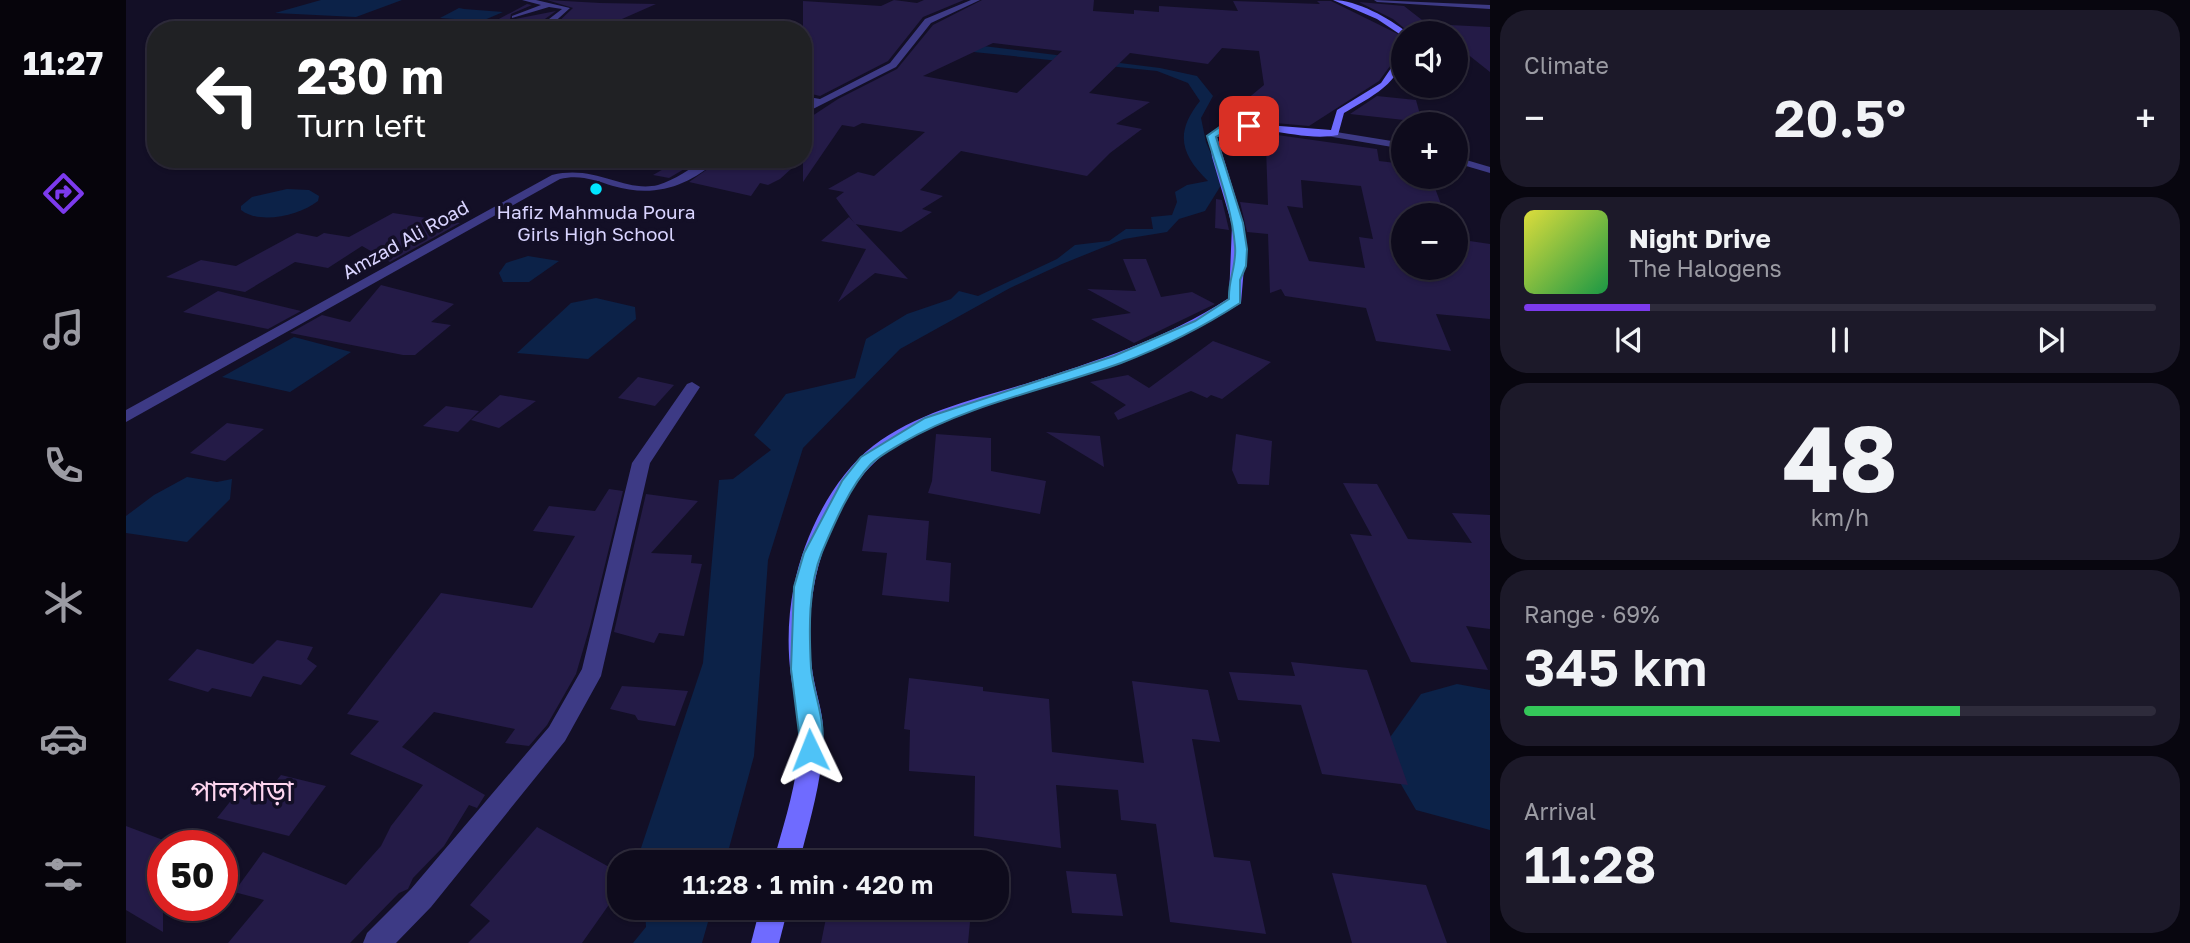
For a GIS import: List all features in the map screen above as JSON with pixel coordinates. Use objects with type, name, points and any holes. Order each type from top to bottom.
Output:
[{"type":"main road","points":[[1336,0],[1391,25]]},
{"type":"main road","points":[[789,850],[809,773],[811,727],[801,669],[803,587],[813,553],[830,517],[858,470],[866,460],[890,442],[930,421],[1118,359],[1199,323],[1236,300],[1234,280],[1240,266],[1241,249],[1238,223],[1212,136],[1224,128],[1240,125],[1330,134],[1337,131],[1340,112],[1384,85],[1391,73]]},
{"type":"main road","points":[[765,943],[771,920]]},
{"type":"street","points":[[524,0],[567,8],[552,21]]},
{"type":"street","points":[[812,106],[894,65],[928,21],[977,0]]},
{"type":"street","points":[[1377,0],[1490,7]]},
{"type":"street","points":[[514,17],[549,5]]},
{"type":"street","points":[[812,100],[821,102]]},
{"type":"street","points":[[1330,134],[1391,144]]},
{"type":"street","points":[[1468,164],[1490,170]]},
{"type":"street","name":"Amzad Ali Road","points":[[126,417],[556,177],[573,171],[648,190],[664,187],[698,168]]},
{"type":"street","points":[[377,943],[421,898],[557,734],[593,670],[641,463],[692,387]]},
{"type":"water","points":[[321,0],[402,0],[356,17],[275,13]]},
{"type":"water","points":[[459,8],[503,12],[482,21],[440,18]]},
{"type":"water","points":[[983,46],[1160,68],[1197,76],[1213,96],[1201,118],[1206,142],[1223,182],[1205,211],[1179,219],[1167,232],[1124,239],[1062,264],[1010,288],[900,349],[803,448],[768,560],[754,756],[729,850],[640,850],[703,663],[719,480],[733,479],[771,450],[754,435],[786,394],[855,378],[866,339],[907,314],[951,299],[959,291],[978,296],[1057,259],[1075,245],[1109,241],[1126,229],[1153,229],[1151,217],[1172,215],[1177,202],[1175,192],[1187,185],[1208,181],[1191,161],[1184,142],[1187,123],[1200,101],[1188,83],[1157,71],[954,50]]},
{"type":"water","points":[[287,189],[309,190],[319,196],[318,201],[291,214],[280,216],[259,217],[241,210],[241,206],[252,197]]},
{"type":"water","points":[[528,256],[559,261],[529,282],[503,282],[499,273],[506,263]]},
{"type":"water","points":[[596,298],[635,307],[636,319],[588,359],[517,353],[571,303]]},
{"type":"water","points":[[294,337],[351,352],[290,392],[222,377]]},
{"type":"water","points":[[187,477],[217,482],[232,479],[230,499],[187,542],[126,533],[126,516],[154,495]]},
{"type":"water","points":[[1457,684],[1490,690],[1490,830],[1416,810],[1381,750],[1421,694]]},
{"type":"water","points":[[646,920],[709,920],[702,943],[633,943],[646,927]]},
{"type":"building","points":[[547,0],[656,4],[617,21],[559,21],[573,8]]},
{"type":"building","points":[[894,0],[917,3],[924,0],[964,0],[923,17],[888,61],[820,96],[812,94],[812,21],[803,21],[803,1],[881,6]]},
{"type":"building","points":[[982,0],[1094,0],[1093,11],[1134,14],[1134,10],[1159,12],[1159,6],[1238,11],[1233,1],[1320,4],[1317,1],[1331,1],[1391,31],[1391,65],[1379,81],[1309,126],[1241,120],[1233,123],[1238,98],[1246,100],[1264,85],[1259,51],[1222,48],[1208,64],[1130,53],[1089,93],[1150,102],[1116,124],[1142,129],[1110,153],[1087,176],[961,151],[920,190],[943,196],[922,209],[932,212],[901,232],[855,224],[836,198],[844,192],[828,189],[858,172],[874,176],[925,132],[862,123],[854,127],[842,125],[803,182],[803,168],[812,168],[812,116],[838,99],[897,69],[933,25]],"holes":[[[993,43],[1062,51],[1017,93],[923,76]]]},
{"type":"building","points":[[1359,2],[1404,6],[1423,21],[1393,19]]},
{"type":"building","points":[[527,4],[532,5],[511,14],[510,20],[556,11],[542,21],[497,20]]},
{"type":"building","points":[[1468,26],[1490,27],[1490,72],[1468,55]]},
{"type":"building","points":[[1377,96],[1416,100],[1419,112],[1391,112],[1391,119],[1350,114]]},
{"type":"building","points":[[1262,133],[1377,149],[1379,161],[1391,162],[1391,189],[1435,189],[1441,203],[1391,203],[1391,280],[1468,280],[1468,241],[1490,244],[1490,319],[1436,314],[1451,351],[1376,341],[1366,308],[1285,296],[1281,289],[1270,293],[1268,234],[1247,232],[1240,202],[1268,205],[1266,147],[1230,142],[1233,134]],"holes":[[[1301,180],[1361,186],[1373,239],[1359,237],[1365,268],[1309,261],[1287,206],[1303,208]]]},
{"type":"building","points":[[665,168],[686,168],[669,178],[653,175]]},
{"type":"building","points":[[709,168],[792,168],[768,185],[760,183],[751,196],[689,182]]},
{"type":"building","points":[[1216,199],[1222,200],[1229,230],[1215,228]]},
{"type":"building","points":[[393,213],[460,223],[390,262],[362,246],[328,268],[295,262],[245,292],[166,277],[201,260],[236,266],[297,233],[317,237],[324,233],[349,237]]},
{"type":"building","points":[[849,217],[908,279],[875,273],[838,302],[866,249],[821,241]]},
{"type":"building","points":[[1123,259],[1146,259],[1161,297],[1192,292],[1215,304],[1134,343],[1091,319],[1131,313],[1087,289],[1136,291]]},
{"type":"building","points":[[381,285],[454,304],[431,322],[451,325],[415,355],[290,333],[322,315],[350,322]]},
{"type":"building","points":[[218,291],[301,311],[268,329],[183,312]]},
{"type":"building","points":[[1213,341],[1271,362],[1222,399],[1211,395],[1207,398],[1191,391],[1118,420],[1114,413],[1126,405],[1090,382],[1128,375],[1149,388]]},
{"type":"building","points":[[638,377],[674,385],[655,406],[618,398]]},
{"type":"building","points":[[500,395],[536,401],[499,428],[471,420]]},
{"type":"building","points":[[446,406],[479,411],[458,432],[423,426]]},
{"type":"building","points":[[227,423],[264,429],[225,461],[190,453]]},
{"type":"building","points":[[1046,432],[1100,436],[1104,467]]},
{"type":"building","points":[[936,434],[991,438],[991,471],[1046,481],[1040,514],[928,493],[932,481]]},
{"type":"building","points":[[1236,434],[1272,441],[1269,485],[1238,484],[1232,470]]},
{"type":"building","points":[[1343,483],[1377,484],[1408,539],[1472,543],[1452,513],[1490,515],[1490,629],[1466,626],[1488,670],[1411,662],[1350,534],[1372,536]]},
{"type":"building","points":[[609,489],[623,491],[576,674],[547,725],[529,746],[505,743],[515,729],[434,712],[402,747],[485,795],[477,808],[469,805],[444,846],[413,878],[408,889],[399,893],[350,943],[228,943],[264,900],[238,893],[238,886],[263,852],[346,885],[381,846],[391,826],[423,785],[350,754],[379,721],[347,714],[441,593],[532,608],[575,536],[533,531],[549,506],[595,511]]},
{"type":"building","points":[[646,494],[698,501],[651,553],[692,555],[691,563],[702,564],[684,636],[659,633],[654,643],[614,632]]},
{"type":"building","points":[[868,515],[929,521],[926,560],[951,563],[949,602],[882,595],[887,553],[862,551]]},
{"type":"building","points":[[277,640],[313,647],[307,659],[317,666],[301,685],[263,676],[251,697],[212,688],[208,692],[168,680],[197,649],[253,664]]},
{"type":"building","points":[[1291,662],[1367,670],[1408,785],[1322,774],[1301,705],[1238,700],[1229,672],[1295,676]]},
{"type":"building","points":[[909,678],[1049,699],[1052,752],[1144,763],[1132,681],[1208,690],[1220,742],[1192,739],[1214,857],[1250,861],[1266,934],[1170,922],[1156,824],[1121,820],[1118,790],[1056,785],[1061,848],[974,836],[975,776],[909,771],[910,730],[904,729]]},
{"type":"building","points":[[622,686],[688,691],[675,726],[638,720],[635,715],[610,709]]},
{"type":"building","points":[[281,775],[326,786],[289,836],[217,818],[241,788],[265,794]]},
{"type":"building","points":[[126,826],[147,834],[147,921],[163,921],[163,932],[126,910]]},
{"type":"building","points":[[537,827],[607,866],[607,907],[582,943],[468,943],[490,921],[470,905]]},
{"type":"building","points":[[1066,871],[1116,874],[1123,916],[1072,913]]},
{"type":"building","points":[[1332,873],[1426,885],[1447,943],[1352,943]]},
{"type":"building","points":[[826,920],[970,922],[968,943],[821,943]]},
{"type":"place","name":"Hafiz Mahmuda Poura Girls High School","points":[[596,189]]},
{"type":"district","name":"পালপাড়া","points":[[242,790]]},
{"type":"route","points":[[810,750],[811,727],[801,669],[803,587],[813,553],[850,481],[866,460],[890,442],[930,421],[1118,359],[1199,323],[1236,300],[1234,280],[1240,266],[1241,249],[1238,223],[1212,136],[1224,128],[1249,126]]}]
